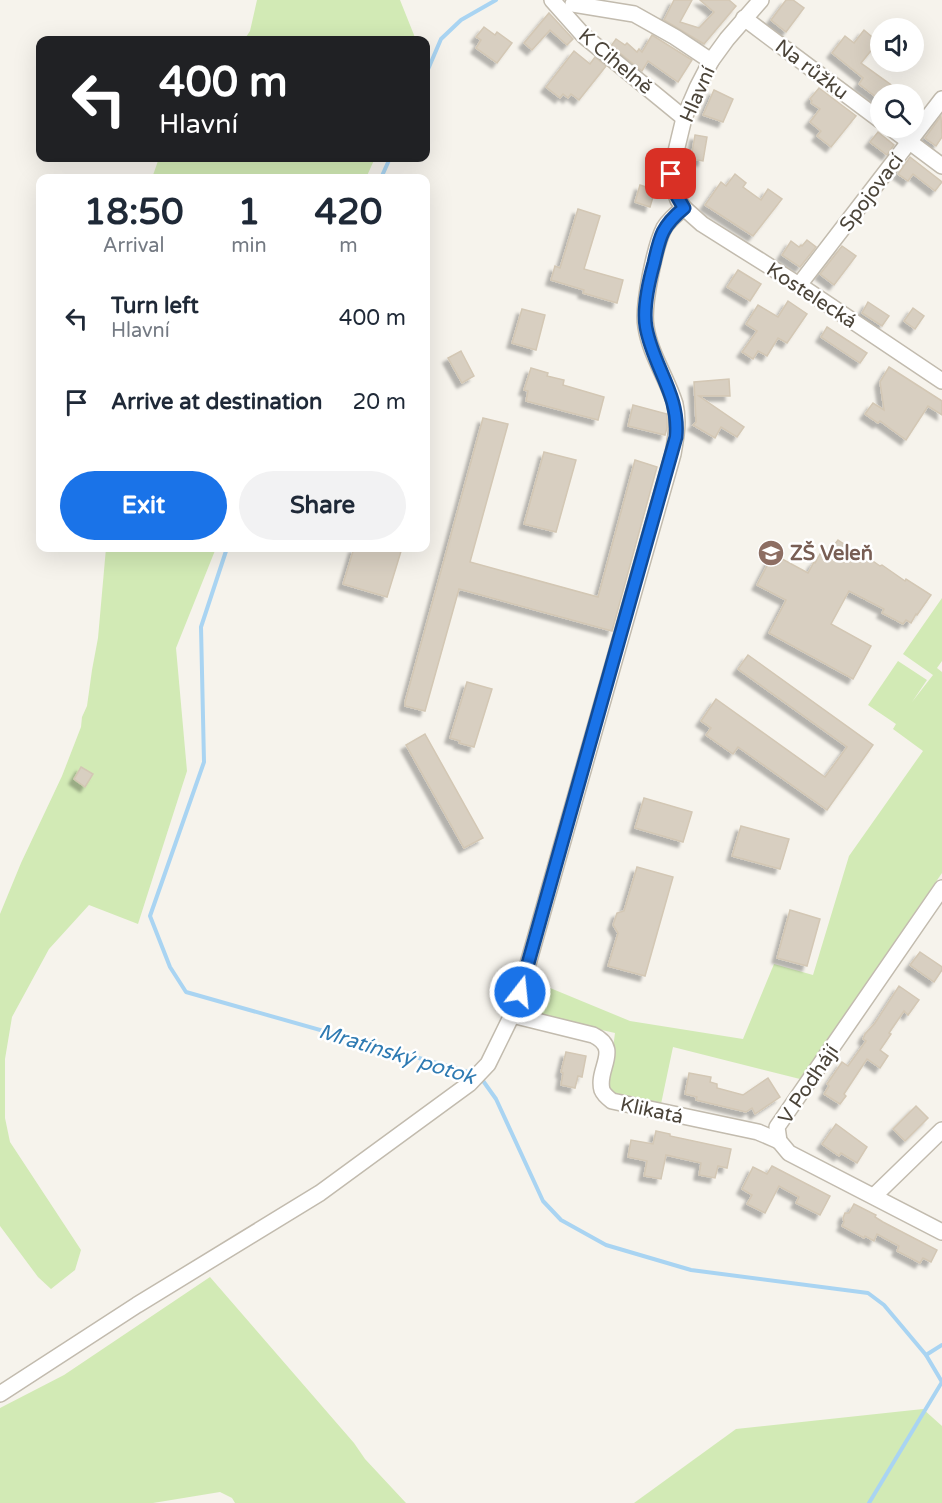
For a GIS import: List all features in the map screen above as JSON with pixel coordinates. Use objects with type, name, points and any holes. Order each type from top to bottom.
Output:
[{"type":"street","name":"Hlavní","points":[[684,208],[674,191],[671,174],[684,118],[711,61],[761,0]]},
{"type":"street","points":[[564,4],[633,14],[711,61]]},
{"type":"street","name":"K Cihelně","points":[[564,4],[584,36],[684,118]]},
{"type":"street","name":"Na růžku","points":[[744,18],[870,112]]},
{"type":"street","name":"Spojovací","points":[[800,285],[942,99]]},
{"type":"street","points":[[905,138],[942,166]]},
{"type":"street","points":[[0,1394],[136,1305],[320,1193],[469,1084],[488,1064],[512,1015],[520,992],[676,437],[675,404],[653,352],[646,326],[645,310],[661,234],[666,225],[684,208]]},
{"type":"street","name":"Kostelecká","points":[[684,208],[702,224],[800,285],[942,381]]},
{"type":"street","name":"V Podhájí","points":[[942,888],[777,1127],[779,1141],[789,1152],[942,1232]]},
{"type":"street","name":"Klikatá","points":[[512,1015],[600,1038],[605,1043],[608,1053],[602,1089],[612,1101],[758,1132],[779,1141]]},
{"type":"street","points":[[874,1197],[942,1130]]},
{"type":"green space","points":[[257,0],[400,0],[414,36],[247,36],[250,31]]},
{"type":"green space","points":[[158,162],[373,162],[368,174],[153,174]]},
{"type":"green space","points":[[106,552],[214,552],[176,648],[187,771],[138,924],[89,905],[49,949],[12,1017],[5,1059],[5,1118],[10,1142],[81,1250],[75,1270],[51,1289],[38,1277],[0,1226],[0,914],[62,776],[81,727],[87,706],[98,638]]},
{"type":"green space","points":[[942,598],[942,661],[937,668],[942,672],[942,873],[800,1079],[673,1047],[661,1104],[612,1095],[608,1085],[615,1033],[532,1014],[524,998],[526,991],[532,984],[538,983],[630,1021],[743,1039],[774,964],[813,975],[849,856],[923,751],[893,729],[896,724],[868,705],[898,661],[927,680],[912,702],[933,675],[903,654]]},
{"type":"green space","points":[[210,1277],[354,1443],[365,1459],[406,1503],[235,1503],[232,1498],[220,1492],[153,1503],[0,1503],[0,1408],[64,1375]]},
{"type":"green space","points":[[923,1409],[942,1426],[942,1503],[634,1503],[736,1429]]},
{"type":"building","points":[[674,0],[692,0],[680,22],[699,28],[714,12],[700,0],[729,0],[736,6],[704,44],[664,20]]},
{"type":"building","points":[[786,0],[793,0],[804,8],[786,32],[771,20]]},
{"type":"building","points":[[549,13],[573,39],[567,45],[550,30],[532,50],[524,43]]},
{"type":"building","points":[[484,27],[495,35],[497,32],[512,43],[497,63],[476,48],[481,40],[476,37]]},
{"type":"building","points":[[864,30],[870,35],[870,52],[861,63],[870,72],[890,84],[870,84],[870,92],[859,84],[863,78],[832,53],[845,36],[854,43]]},
{"type":"building","points":[[652,35],[692,60],[678,82],[648,61],[642,71],[611,46],[616,39],[625,45],[627,43],[637,52],[639,49],[642,52]]},
{"type":"building","points":[[574,51],[590,64],[595,57],[606,66],[579,100],[571,94],[568,98],[563,94],[560,98],[546,87]]},
{"type":"building","points":[[819,88],[856,116],[831,147],[817,136],[821,131],[810,122],[820,109],[811,103],[810,99]]},
{"type":"building","points":[[714,90],[733,99],[723,122],[703,115]]},
{"type":"building","points":[[941,116],[942,137],[936,146],[925,138]]},
{"type":"building","points":[[695,135],[707,137],[703,161],[691,159]]},
{"type":"building","points":[[873,138],[885,138],[894,145],[887,155],[870,142]]},
{"type":"building","points":[[910,157],[942,182],[935,191],[913,174],[908,181],[898,174]]},
{"type":"building","points":[[735,174],[746,183],[743,187],[761,200],[768,189],[782,199],[753,236],[705,205],[721,182],[726,186]]},
{"type":"building","points":[[640,185],[655,190],[650,207],[635,202]]},
{"type":"building","points":[[578,209],[600,216],[584,269],[623,280],[617,303],[551,280],[555,266],[560,268]]},
{"type":"building","points":[[807,240],[816,247],[800,267],[782,255],[791,241],[799,247]]},
{"type":"building","points":[[842,246],[856,256],[834,285],[820,274]]},
{"type":"building","points":[[738,270],[761,284],[750,301],[727,287]]},
{"type":"building","points":[[788,301],[807,314],[787,343],[778,338],[767,356],[758,351],[753,359],[742,352],[757,331],[746,324],[758,305],[778,317]]},
{"type":"building","points":[[868,302],[889,316],[882,326],[862,313]]},
{"type":"building","points":[[913,308],[924,316],[915,329],[904,321]]},
{"type":"building","points":[[522,309],[545,315],[536,350],[512,343]]},
{"type":"building","points":[[827,327],[867,353],[860,363],[821,337]]},
{"type":"building","points":[[461,351],[474,376],[462,383],[448,358]]},
{"type":"building","points":[[889,367],[942,401],[942,415],[928,406],[906,440],[880,421],[878,423],[865,414],[873,403],[884,410],[880,382]]},
{"type":"building","points":[[531,368],[548,373],[547,376],[564,380],[563,385],[604,397],[598,420],[526,401],[528,391],[524,390]]},
{"type":"building","points":[[729,379],[730,396],[699,396],[744,427],[737,437],[721,427],[715,438],[693,425],[696,422],[694,382]]},
{"type":"building","points":[[633,405],[667,414],[665,435],[628,426]]},
{"type":"building","points":[[483,418],[508,424],[470,562],[598,597],[635,460],[657,467],[612,631],[459,589],[425,711],[405,706],[405,702]]},
{"type":"building","points":[[544,452],[576,460],[556,532],[524,524]]},
{"type":"building","points":[[838,540],[931,595],[911,623],[906,620],[903,624],[882,613],[884,609],[849,591],[831,624],[871,646],[853,679],[769,633],[786,600],[757,585],[773,554],[808,573],[820,554],[825,557]]},
{"type":"building","points":[[353,552],[401,552],[387,597],[343,584]]},
{"type":"building","points":[[748,655],[873,745],[827,810],[738,747],[733,754],[706,735],[711,728],[701,721],[716,699],[825,777],[847,747],[738,669]]},
{"type":"building","points":[[467,682],[492,689],[474,747],[450,738]]},
{"type":"building","points":[[425,734],[483,838],[464,848],[406,745]]},
{"type":"building","points":[[81,767],[93,774],[85,787],[74,779]]},
{"type":"building","points":[[644,798],[692,812],[683,842],[635,828]]},
{"type":"building","points":[[741,826],[789,839],[780,869],[732,856]]},
{"type":"building","points":[[637,867],[673,877],[645,976],[608,966],[618,933],[613,925],[617,913],[624,911]]},
{"type":"building","points":[[790,910],[820,919],[807,966],[777,958]]},
{"type":"building","points":[[920,952],[942,967],[934,982],[910,965]]},
{"type":"building","points":[[899,986],[919,1000],[908,1015],[904,1011],[889,1033],[891,1034],[880,1050],[888,1056],[880,1068],[867,1059],[840,1104],[824,1094],[829,1086],[827,1084],[842,1062],[848,1066],[866,1041],[863,1039],[865,1034],[875,1023]]},
{"type":"building","points":[[566,1052],[586,1056],[582,1077],[578,1076],[575,1088],[561,1085],[563,1073],[561,1072]]},
{"type":"building","points":[[689,1073],[711,1077],[710,1082],[717,1084],[717,1088],[743,1095],[768,1078],[780,1097],[755,1114],[752,1108],[746,1112],[696,1100],[697,1097],[685,1094]]},
{"type":"building","points":[[916,1106],[928,1118],[905,1141],[893,1129]]},
{"type":"building","points":[[836,1124],[867,1147],[857,1163],[841,1153],[839,1156],[822,1144]]},
{"type":"building","points":[[656,1131],[731,1149],[727,1168],[718,1166],[715,1178],[699,1175],[701,1163],[666,1155],[661,1179],[644,1176],[647,1161],[628,1157],[631,1140],[653,1144]]},
{"type":"building","points":[[772,1166],[830,1196],[820,1215],[796,1203],[799,1197],[779,1186],[765,1213],[747,1204],[752,1195],[742,1189],[753,1167],[767,1174]]},
{"type":"building","points":[[854,1204],[937,1250],[931,1262],[923,1258],[920,1263],[897,1251],[899,1246],[877,1234],[874,1241],[842,1226],[845,1213],[849,1213]]},
{"type":"waterway","name":"Mratínský potok","points":[[430,65],[441,39],[461,20],[496,0]]},
{"type":"waterway","name":"Mratínský potok","points":[[383,174],[388,162]]},
{"type":"waterway","name":"Mratínský potok","points":[[226,552],[201,627],[204,762],[150,916],[170,967],[186,992],[472,1073]]},
{"type":"waterway","name":"Mratínský potok","points":[[481,1078],[496,1099],[543,1201],[561,1220],[606,1245],[691,1270],[868,1293],[884,1305],[926,1355],[942,1382]]},
{"type":"waterway","points":[[926,1355],[942,1345]]},
{"type":"waterway","points":[[869,1503],[942,1382]]},
{"type":"place","name":"ZŠ Veleň","points":[[771,553]]},
{"type":"route","points":[[520,992],[676,437],[675,404],[653,352],[646,326],[645,310],[661,234],[672,218],[684,208],[674,191],[671,174]]}]
